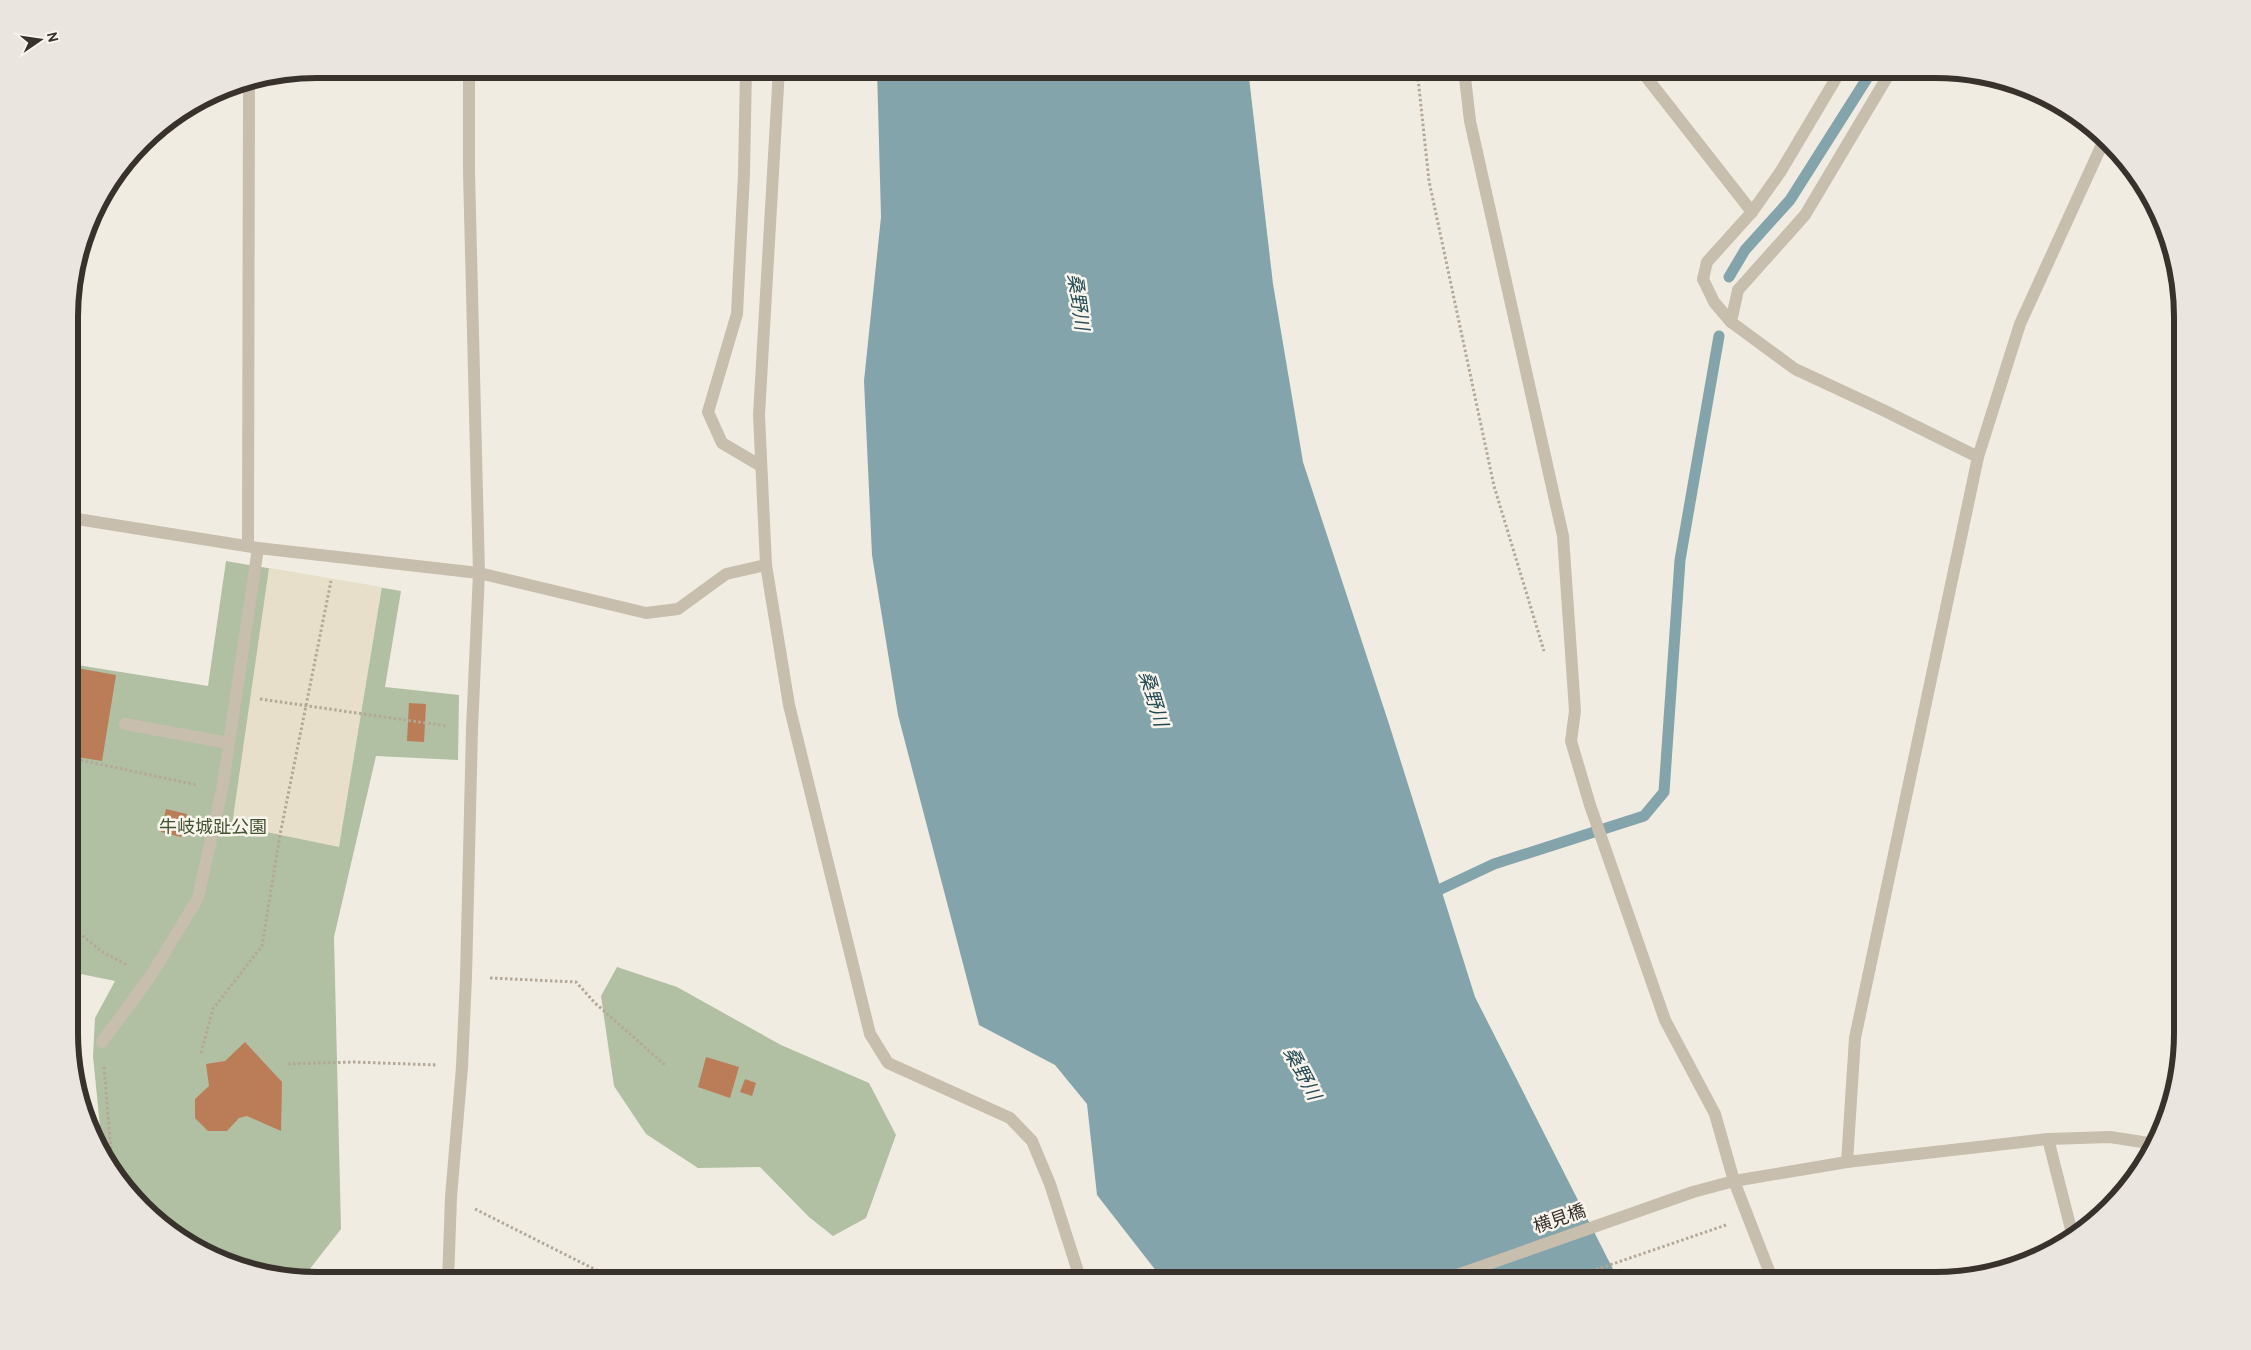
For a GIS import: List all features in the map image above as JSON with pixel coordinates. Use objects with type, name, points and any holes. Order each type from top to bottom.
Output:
[{"type":"street","points":[[448,1272],[451,1197],[462,1067],[466,977],[472,729],[479,573],[468,78]]},
{"type":"street","points":[[746,78],[744,174],[737,314],[708,412],[722,443],[762,466]]},
{"type":"street","points":[[778,78],[759,415],[766,565],[789,705],[870,1034],[888,1063],[1010,1118],[1032,1141],[1050,1184],[1078,1272]]},
{"type":"street","points":[[1465,78],[1470,121],[1563,536],[1575,712],[1571,741],[1590,805],[1665,1020],[1715,1114],[1734,1181],[1769,1272]]},
{"type":"street","points":[[1647,78],[1752,212]]},
{"type":"street","points":[[1836,78],[1781,171],[1752,212],[1706,262],[1702,279],[1714,302],[1731,322],[1795,369],[1978,457]]},
{"type":"street","points":[[1731,322],[1738,290],[1806,215],[1887,78]]},
{"type":"street","points":[[102,1042],[150,978],[198,898],[222,790],[236,695],[253,547],[249,88]]},
{"type":"street","points":[[1847,1162],[1855,1038],[1978,457],[2020,324],[2101,146]]},
{"type":"street","points":[[78,519],[253,547],[479,573],[646,613],[678,609],[726,574],[766,565]]},
{"type":"street","points":[[125,724],[228,743]]},
{"type":"street","name":"横見橋","points":[[1466,1272],[1693,1192],[1734,1181],[1847,1162],[2048,1138],[2110,1137],[2147,1143]]},
{"type":"street","points":[[2048,1138],[2071,1229]]},
{"type":"path","points":[[1418,78],[1429,181],[1494,486],[1545,656]]},
{"type":"path","points":[[201,1053],[213,1009],[262,946],[277,853],[307,706],[334,556]]},
{"type":"path","points":[[236,695],[472,729]]},
{"type":"path","points":[[78,759],[222,790]]},
{"type":"path","points":[[78,932],[101,951],[150,978]]},
{"type":"path","points":[[466,977],[576,982],[595,1003],[666,1066]]},
{"type":"path","points":[[102,1042],[111,1155]]},
{"type":"path","points":[[288,1064],[353,1062],[462,1067]]},
{"type":"path","points":[[451,1197],[600,1272]]},
{"type":"path","points":[[1589,1272],[1709,1230]]},
{"type":"green space","name":"牛岐城趾公園","points":[[226,561],[401,591],[385,687],[459,695],[458,760],[376,756],[334,937],[341,1229],[307,1272],[270,1268],[240,1260],[211,1248],[184,1232],[159,1213],[137,1191],[118,1166],[101,1137],[93,1056],[95,1018],[115,981],[78,973],[78,665],[208,686]]},
{"type":"green space","points":[[617,967],[677,987],[781,1045],[869,1083],[896,1135],[866,1218],[833,1236],[809,1217],[760,1167],[698,1168],[646,1134],[614,1086],[601,996]]},
{"type":"shaded area","points":[[269,568],[382,587],[339,847],[232,825]]},
{"type":"water","name":"桑野川","points":[[877,78],[1249,78],[1273,284],[1303,462],[1389,724],[1475,997],[1614,1272],[1157,1272],[1097,1195],[1087,1104],[1055,1065],[979,1025],[898,715],[872,555],[864,381],[881,217]]},
{"type":"building","points":[[78,668],[116,675],[102,761],[78,757]]},
{"type":"building","points":[[409,703],[426,704],[424,742],[407,741]]},
{"type":"building","points":[[166,809],[187,814],[181,837],[161,832]]},
{"type":"building","points":[[245,1042],[282,1082],[281,1131],[247,1116],[239,1118],[227,1131],[208,1131],[195,1118],[195,1099],[209,1086],[206,1064],[225,1061]]},
{"type":"building","points":[[706,1057],[739,1067],[730,1098],[698,1087]]},
{"type":"building","points":[[745,1079],[756,1083],[752,1096],[740,1092]]},
{"type":"waterway","points":[[1729,277],[1745,250],[1790,200],[1867,78]]},
{"type":"waterway","points":[[1428,895],[1494,864],[1644,816],[1664,792],[1680,560],[1719,336]]}]
